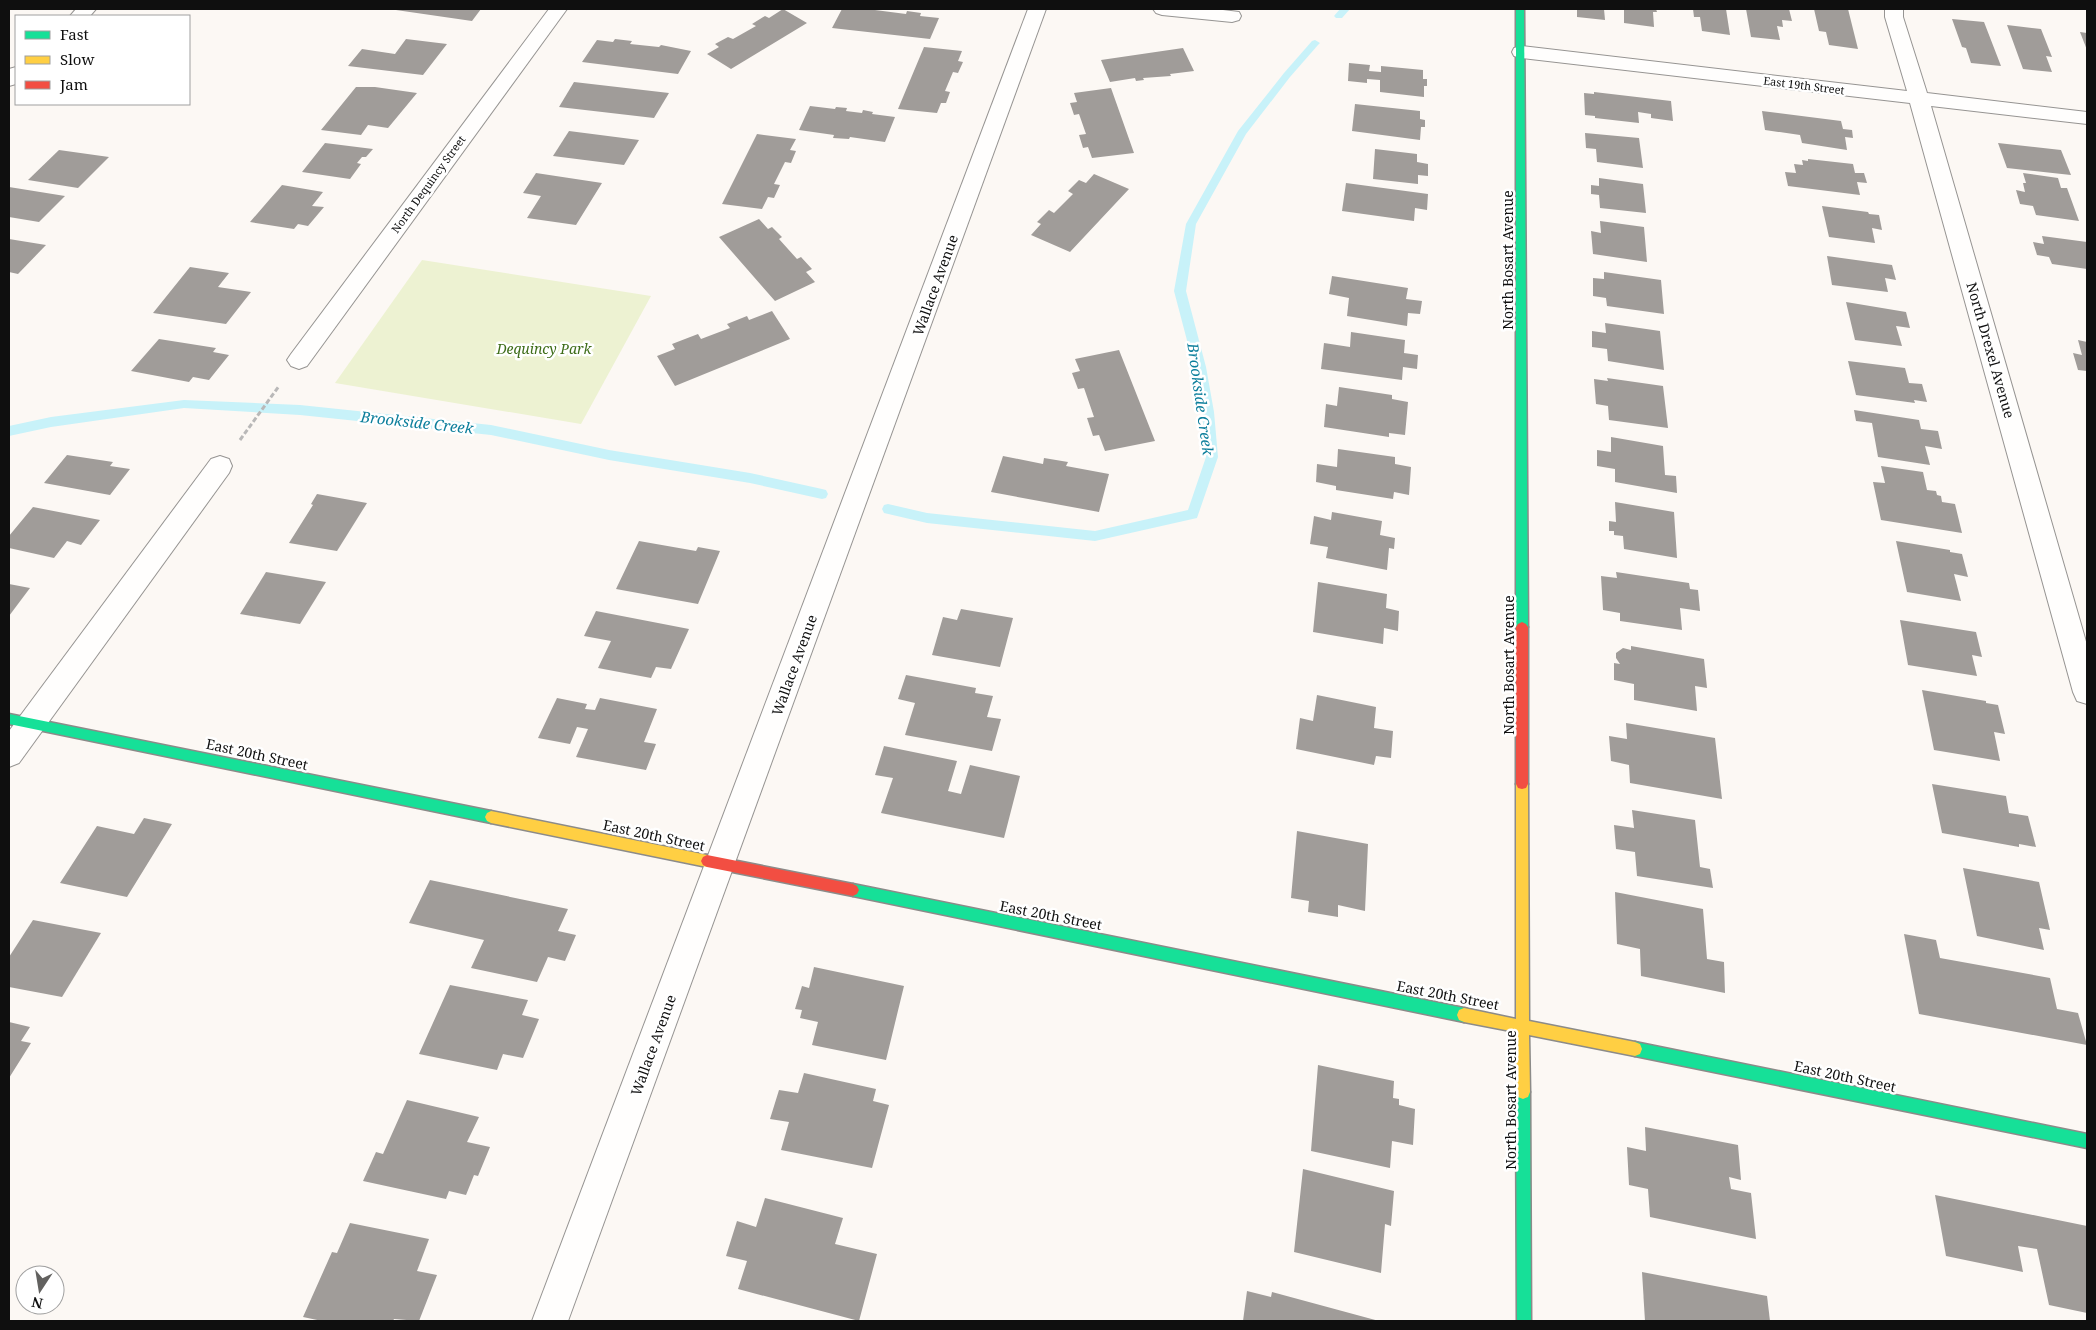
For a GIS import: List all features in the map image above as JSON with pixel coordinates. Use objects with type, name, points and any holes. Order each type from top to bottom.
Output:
[{"type":"street","name":"North Dequincy Street","points":[[299,360],[558,9]]},
{"type":"street","name":"Wallace Avenue","points":[[550,1321],[1037,9]]},
{"type":"street","points":[[1162,9],[1232,16]]},
{"type":"street","name":"North Bosart Avenue","points":[[1520,9],[1525,1025],[1524,1321]]},
{"type":"street","name":"North Drexel Avenue","points":[[1894,9],[1894,17],[1920,99],[2087,692]]},
{"type":"street","name":"East 19th Street","points":[[1521,52],[2087,118]]},
{"type":"street","points":[[9,754],[20,721],[220,466]]},
{"type":"street","name":"East 20th Street","points":[[20,721],[1525,1025],[2087,1141]]},
{"type":"path","points":[[248,428],[277,388]]},
{"type":"green space","name":"Dequincy Park","points":[[422,260],[651,296],[581,424],[335,383]]},
{"type":"building","points":[[389,9],[481,9],[472,21]]},
{"type":"building","points":[[783,9],[807,23],[731,69],[707,54],[719,47],[715,44],[728,37],[733,39],[756,26],[752,24],[765,16],[769,18]]},
{"type":"building","points":[[842,9],[876,9],[906,14],[907,11],[921,13],[920,16],[939,18],[930,39],[832,28]]},
{"type":"building","points":[[1577,9],[1604,9],[1605,20],[1577,17]]},
{"type":"building","points":[[1624,9],[1656,9],[1657,12],[1653,12],[1654,27],[1624,23]]},
{"type":"building","points":[[1693,9],[1726,9],[1730,35],[1702,31],[1700,17],[1694,17]]},
{"type":"building","points":[[1746,9],[1789,9],[1792,21],[1782,20],[1783,27],[1777,26],[1780,40],[1751,37]]},
{"type":"building","points":[[1814,9],[1848,9],[1858,49],[1829,45],[1826,32],[1819,31]]},
{"type":"building","points":[[1952,19],[1984,22],[2001,66],[1971,63],[1966,48],[1962,47]]},
{"type":"building","points":[[2007,25],[2041,29],[2052,57],[2046,56],[2052,72],[2023,69]]},
{"type":"building","points":[[2080,32],[2087,33],[2087,50]]},
{"type":"building","points":[[406,39],[447,44],[423,75],[348,66],[362,49],[395,54]]},
{"type":"building","points":[[615,39],[632,41],[630,44],[659,47],[661,45],[691,51],[678,74],[582,62],[597,40],[613,42]]},
{"type":"building","points":[[924,47],[962,51],[958,61],[963,62],[958,73],[953,72],[945,91],[950,92],[946,103],[941,103],[937,113],[898,109]]},
{"type":"building","points":[[1183,48],[1194,71],[1170,74],[1171,76],[1143,78],[1144,80],[1136,81],[1135,78],[1110,82],[1101,60]]},
{"type":"building","points":[[1349,63],[1370,65],[1369,71],[1381,72],[1381,66],[1423,70],[1423,79],[1427,79],[1427,86],[1424,86],[1424,97],[1380,92],[1380,80],[1367,79],[1367,83],[1348,81]]},
{"type":"building","points":[[574,82],[669,93],[654,118],[559,107]]},
{"type":"building","points":[[356,87],[375,87],[417,93],[388,128],[368,125],[361,135],[321,130]]},
{"type":"building","points":[[1111,88],[1134,153],[1092,158],[1088,147],[1083,148],[1079,135],[1086,134],[1079,114],[1074,115],[1070,103],[1077,102],[1074,93]]},
{"type":"building","points":[[1594,92],[1671,101],[1673,121],[1651,118],[1651,114],[1638,112],[1639,123],[1595,118],[1595,116],[1585,115],[1584,93],[1594,94]]},
{"type":"building","points":[[1355,104],[1420,111],[1420,119],[1425,120],[1425,127],[1421,127],[1420,140],[1352,131]]},
{"type":"building","points":[[810,106],[835,109],[836,107],[847,108],[846,111],[862,113],[863,110],[873,112],[872,114],[895,117],[885,142],[850,137],[849,139],[833,138],[834,135],[799,130]]},
{"type":"building","points":[[1762,111],[1841,121],[1843,129],[1852,130],[1853,138],[1845,137],[1847,150],[1802,143],[1800,135],[1765,130]]},
{"type":"building","points":[[569,131],[639,140],[624,165],[553,156]]},
{"type":"building","points":[[1585,133],[1639,138],[1643,168],[1597,162],[1596,149],[1586,148]]},
{"type":"building","points":[[757,134],[796,139],[790,150],[796,151],[791,163],[785,162],[774,184],[780,185],[774,198],[768,197],[762,209],[722,204]]},
{"type":"building","points":[[325,143],[373,149],[357,163],[361,164],[350,179],[302,172]]},
{"type":"building","points":[[1998,143],[2061,150],[2071,175],[2007,168]]},
{"type":"building","points":[[1375,149],[1417,154],[1417,162],[1428,164],[1428,176],[1418,175],[1418,184],[1373,179]]},
{"type":"building","points":[[59,150],[109,157],[78,188],[28,180]]},
{"type":"building","points":[[1808,159],[1853,164],[1855,173],[1864,173],[1867,183],[1857,182],[1860,195],[1788,186],[1785,172],[1796,173],[1794,164],[1803,165],[1802,160],[1808,161]]},
{"type":"building","points":[[536,173],[602,183],[576,225],[527,218],[541,196],[523,193]]},
{"type":"building","points":[[2023,173],[2058,178],[2061,188],[2067,188],[2079,221],[2036,215],[2033,206],[2020,204],[2016,190],[2025,192],[2023,183],[2026,183]]},
{"type":"building","points":[[1094,174],[1129,189],[1070,252],[1031,235],[1041,224],[1037,222],[1049,210],[1054,213],[1073,194],[1068,191],[1079,180],[1086,183]]},
{"type":"building","points":[[1599,178],[1643,184],[1646,213],[1600,208],[1599,195],[1591,194],[1591,185],[1599,186]]},
{"type":"building","points":[[1346,183],[1428,194],[1427,210],[1415,208],[1414,221],[1342,211]]},
{"type":"building","points":[[282,185],[323,192],[312,206],[324,207],[308,226],[298,224],[294,229],[250,222]]},
{"type":"building","points":[[9,187],[65,196],[39,222],[9,217]]},
{"type":"building","points":[[1822,206],[1879,215],[1882,230],[1872,228],[1875,243],[1829,237]]},
{"type":"building","points":[[759,219],[768,229],[772,227],[782,237],[779,239],[797,259],[801,257],[812,269],[806,272],[815,282],[775,301],[719,237]]},
{"type":"building","points":[[1600,221],[1644,227],[1647,262],[1593,254],[1591,231],[1601,233]]},
{"type":"building","points":[[2042,236],[2087,242],[2087,269],[2052,264],[2049,257],[2037,255],[2033,242],[2044,244]]},
{"type":"building","points":[[9,239],[46,245],[18,274],[9,272]]},
{"type":"building","points":[[1827,256],[1892,265],[1896,280],[1885,278],[1888,292],[1832,285]]},
{"type":"building","points":[[190,267],[229,273],[218,287],[251,292],[226,324],[153,313]]},
{"type":"building","points":[[1604,272],[1661,280],[1664,314],[1607,306],[1606,298],[1593,296],[1593,278],[1604,279]]},
{"type":"building","points":[[1332,276],[1408,288],[1406,299],[1422,301],[1420,314],[1408,313],[1407,326],[1347,316],[1349,298],[1329,294]]},
{"type":"building","points":[[1846,302],[1906,312],[1910,328],[1896,326],[1902,346],[1855,340]]},
{"type":"building","points":[[772,311],[790,339],[675,386],[657,356],[675,349],[672,344],[698,334],[701,339],[730,328],[727,324],[747,316],[749,320]]},
{"type":"building","points":[[1605,323],[1660,331],[1664,370],[1608,361],[1607,349],[1592,347],[1592,331],[1606,333]]},
{"type":"building","points":[[1351,332],[1405,340],[1404,353],[1418,355],[1417,369],[1403,367],[1402,380],[1321,369],[1324,343],[1350,347]]},
{"type":"building","points":[[159,339],[216,348],[213,352],[229,355],[209,380],[193,377],[189,382],[131,371]]},
{"type":"building","points":[[2078,340],[2087,342],[2087,371],[2078,370],[2073,353],[2082,355]]},
{"type":"building","points":[[1119,350],[1155,441],[1105,451],[1099,435],[1093,436],[1087,418],[1094,417],[1084,388],[1078,389],[1072,373],[1080,371],[1075,359]]},
{"type":"building","points":[[1848,361],[1905,368],[1909,383],[1922,384],[1927,402],[1914,400],[1915,403],[1856,395]]},
{"type":"building","points":[[1607,378],[1663,386],[1668,428],[1609,420],[1608,406],[1596,404],[1594,379],[1608,381]]},
{"type":"building","points":[[1339,387],[1392,395],[1392,399],[1408,402],[1405,435],[1389,433],[1389,437],[1324,427],[1326,404],[1337,406]]},
{"type":"building","points":[[1854,410],[1919,420],[1921,429],[1938,431],[1942,449],[1925,446],[1930,465],[1878,457],[1872,423],[1856,421]]},
{"type":"building","points":[[1611,437],[1663,446],[1665,475],[1676,476],[1677,493],[1615,482],[1615,469],[1597,466],[1597,450],[1611,452]]},
{"type":"building","points":[[1338,449],[1395,457],[1395,464],[1411,467],[1409,495],[1394,492],[1393,499],[1336,490],[1336,486],[1316,482],[1317,464],[1337,467]]},
{"type":"building","points":[[67,455],[113,462],[110,466],[130,469],[110,495],[44,483]]},
{"type":"building","points":[[1003,456],[1043,464],[1044,458],[1068,462],[1066,466],[1109,474],[1099,512],[991,492]]},
{"type":"building","points":[[1881,466],[1923,472],[1927,490],[1936,491],[1937,495],[1941,496],[1942,502],[1955,504],[1962,533],[1881,520],[1873,482],[1885,483]]},
{"type":"building","points":[[317,494],[367,503],[337,551],[289,543],[313,505],[311,504]]},
{"type":"building","points":[[1615,502],[1674,512],[1677,558],[1624,549],[1623,536],[1614,535],[1614,531],[1609,531],[1609,521],[1616,522]]},
{"type":"building","points":[[33,507],[100,520],[81,545],[67,541],[54,558],[9,548],[9,536]]},
{"type":"building","points":[[1332,512],[1382,521],[1380,535],[1395,538],[1394,549],[1389,548],[1387,570],[1326,558],[1328,547],[1310,544],[1314,516],[1331,520]]},
{"type":"building","points":[[639,541],[696,551],[698,547],[720,551],[698,604],[616,589]]},
{"type":"building","points":[[1896,541],[1950,550],[1950,552],[1962,554],[1968,577],[1954,574],[1961,601],[1907,592]]},
{"type":"building","points":[[266,572],[326,582],[300,624],[240,614]]},
{"type":"building","points":[[1616,572],[1689,583],[1690,589],[1698,590],[1700,611],[1680,608],[1682,630],[1620,621],[1620,613],[1603,610],[1601,576],[1617,578]]},
{"type":"building","points":[[1318,582],[1387,594],[1386,608],[1399,611],[1398,631],[1384,628],[1383,644],[1313,632]]},
{"type":"building","points":[[9,584],[30,588],[9,616]]},
{"type":"building","points":[[961,609],[1013,618],[1000,667],[932,655],[943,617],[957,620]]},
{"type":"building","points":[[596,611],[689,629],[671,669],[656,667],[651,678],[598,668],[611,641],[584,636]]},
{"type":"building","points":[[1900,620],[1976,632],[1982,657],[1972,655],[1977,676],[1908,665]]},
{"type":"building","points":[[1631,646],[1704,659],[1707,688],[1695,686],[1697,711],[1634,700],[1634,684],[1614,680],[1614,663],[1620,664],[1616,658],[1616,653],[1623,648],[1631,650]]},
{"type":"building","points":[[906,675],[976,688],[975,693],[993,696],[987,717],[1001,719],[992,751],[905,735],[915,703],[898,699]]},
{"type":"building","points":[[1922,690],[1986,701],[1986,703],[1998,705],[2005,734],[1994,732],[2000,761],[1934,750]]},
{"type":"building","points":[[1317,695],[1376,707],[1374,728],[1393,731],[1391,758],[1376,756],[1374,765],[1296,749],[1300,718],[1313,721]]},
{"type":"building","points":[[557,698],[587,704],[585,709],[595,710],[600,698],[657,709],[644,742],[656,744],[646,770],[576,757],[588,729],[577,727],[570,744],[538,738]]},
{"type":"building","points":[[1626,723],[1715,738],[1722,799],[1630,783],[1629,765],[1611,761],[1609,736],[1627,739]]},
{"type":"building","points":[[884,746],[957,761],[948,791],[961,794],[970,765],[1020,776],[1004,838],[881,813],[893,778],[875,775]]},
{"type":"building","points":[[1932,784],[2006,796],[2009,813],[2028,816],[2036,847],[2019,844],[2019,847],[1942,833]]},
{"type":"building","points":[[1632,810],[1695,820],[1700,867],[1710,869],[1713,888],[1637,876],[1635,852],[1616,849],[1614,825],[1634,828]]},
{"type":"building","points":[[144,818],[172,824],[127,897],[60,883],[97,826],[134,834]]},
{"type":"building","points":[[1297,831],[1368,844],[1365,911],[1338,905],[1338,917],[1308,912],[1309,901],[1291,898]]},
{"type":"building","points":[[1963,868],[2039,882],[2050,930],[2039,928],[2044,950],[1977,936]]},
{"type":"building","points":[[430,880],[568,909],[558,931],[576,935],[565,961],[548,957],[537,982],[471,968],[484,940],[409,923]]},
{"type":"building","points":[[1615,892],[1703,909],[1707,959],[1724,962],[1725,993],[1641,976],[1640,949],[1617,944]]},
{"type":"building","points":[[33,920],[101,933],[62,997],[9,987],[9,957]]},
{"type":"building","points":[[1904,934],[1936,940],[1940,958],[2050,978],[2057,1009],[2078,1013],[2087,1045],[1919,1014]]},
{"type":"building","points":[[814,967],[904,986],[886,1060],[812,1045],[818,1022],[800,1018],[802,1010],[795,1009],[802,986],[809,988]]},
{"type":"building","points":[[450,985],[528,1000],[522,1015],[539,1019],[523,1058],[503,1054],[497,1070],[419,1054]]},
{"type":"building","points":[[9,1022],[30,1027],[21,1041],[31,1043],[9,1078]]},
{"type":"building","points":[[1318,1065],[1394,1081],[1393,1098],[1399,1099],[1399,1105],[1415,1109],[1413,1145],[1392,1141],[1390,1168],[1311,1151]]},
{"type":"building","points":[[804,1073],[876,1089],[873,1101],[889,1105],[872,1168],[781,1150],[789,1122],[770,1119],[779,1090],[798,1093]]},
{"type":"building","points":[[407,1100],[479,1117],[467,1142],[490,1147],[478,1176],[474,1175],[466,1195],[449,1191],[446,1199],[363,1181],[376,1152],[383,1154]]},
{"type":"building","points":[[1645,1127],[1738,1145],[1741,1180],[1729,1177],[1731,1189],[1751,1193],[1756,1239],[1650,1217],[1648,1189],[1629,1185],[1627,1147],[1646,1151]]},
{"type":"building","points":[[1303,1169],[1394,1191],[1391,1226],[1385,1224],[1381,1273],[1294,1252]]},
{"type":"building","points":[[1935,1195],[2087,1226],[2087,1313],[2049,1305],[2037,1249],[2018,1246],[2023,1272],[1946,1256]]},
{"type":"building","points":[[765,1198],[843,1218],[835,1244],[877,1254],[859,1321],[738,1289],[747,1261],[726,1256],[737,1221],[756,1227]]},
{"type":"building","points":[[350,1223],[429,1239],[417,1271],[437,1275],[419,1321],[394,1319],[393,1321],[322,1321],[303,1317],[332,1252],[337,1253]]},
{"type":"building","points":[[1642,1272],[1767,1296],[1770,1321],[1645,1321]]},
{"type":"building","points":[[1247,1291],[1271,1297],[1272,1292],[1379,1321],[1243,1321]]},
{"type":"waterway","name":"Brookside Creek","points":[[1339,16],[1345,9]]},
{"type":"waterway","name":"Brookside Creek","points":[[888,509],[927,518],[1095,536],[1193,514],[1212,457],[1208,412],[1200,367],[1180,291],[1191,224],[1242,133],[1287,75],[1315,43]]},
{"type":"waterway","name":"Brookside Creek","points":[[9,431],[51,422],[184,404],[300,410],[491,430],[609,455],[750,478],[822,494]]},
{"type":"traffic: fast","points":[[1520,9],[1522,627]]},
{"type":"traffic: fast","points":[[9,719],[491,817]]},
{"type":"traffic: fast","points":[[853,890],[1464,1015]]},
{"type":"traffic: fast","points":[[1635,1049],[2087,1141]]},
{"type":"traffic: fast","points":[[1523,1092],[1524,1321]]},
{"type":"traffic: slow","points":[[1522,784],[1523,1092]]},
{"type":"traffic: slow","points":[[491,817],[707,861]]},
{"type":"traffic: slow","points":[[1464,1015],[1635,1049]]},
{"type":"traffic: jam","points":[[1522,627],[1522,784]]},
{"type":"traffic: jam","points":[[707,861],[853,890]]}]
